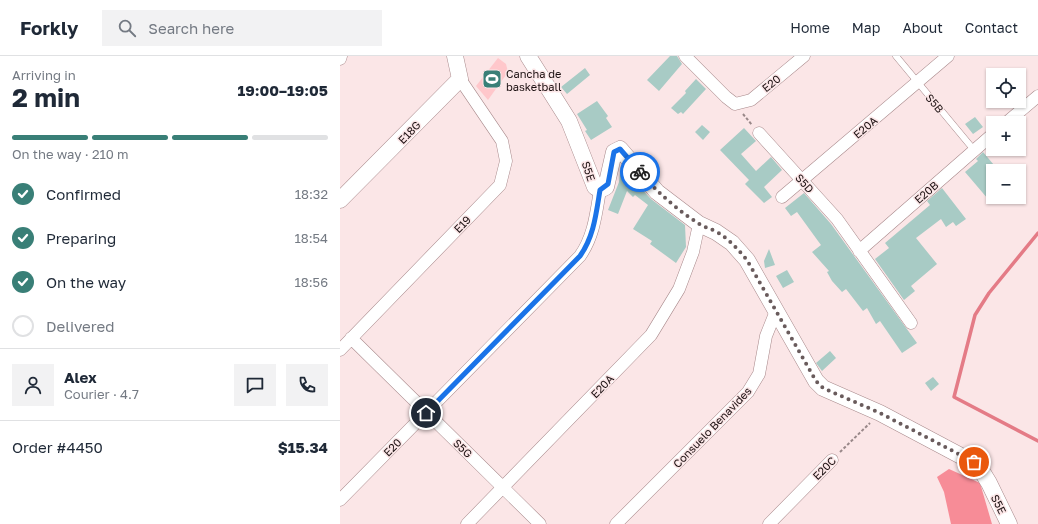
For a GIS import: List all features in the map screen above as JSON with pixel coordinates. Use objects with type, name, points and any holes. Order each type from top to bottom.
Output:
[{"type":"street","points":[[455,56],[460,79]]},
{"type":"street","name":"S5E","points":[[528,56],[569,121],[593,183],[600,190],[608,184],[614,152],[620,149],[657,192],[699,224],[716,232],[732,243],[747,260],[816,381],[823,388],[880,413],[978,465],[989,483],[1009,524]]},
{"type":"street","points":[[685,56],[735,104]]},
{"type":"street","name":"E20","points":[[735,104],[751,100],[804,56]]},
{"type":"street","name":"E20A","points":[[782,197],[948,56]]},
{"type":"street","name":"E18G","points":[[340,200],[460,79]]},
{"type":"street","name":"E19","points":[[340,350],[500,185],[506,161],[502,141],[460,79]]},
{"type":"street","points":[[1014,116],[1038,96]]},
{"type":"street","name":"S5D","points":[[759,133],[837,219],[858,251],[911,323]]},
{"type":"street","name":"E20B","points":[[858,251],[986,140]]},
{"type":"street","name":"E20","points":[[340,500],[580,256],[588,245],[592,234],[600,190]]},
{"type":"street","name":"E20A","points":[[467,524],[651,335],[679,289],[693,252],[699,224]]},
{"type":"street","name":"Consuelo Benavides","points":[[616,524],[748,392],[759,374],[766,336],[776,311]]},
{"type":"street","name":"S5G","points":[[351,338],[540,524]]},
{"type":"street","name":"E20C","points":[[769,524],[832,460]]},
{"type":"lane","name":"S5B","points":[[896,56],[974,150]]},
{"type":"path","points":[[735,104],[759,133]]},
{"type":"path","name":"E20C","points":[[832,460],[880,413]]},
{"type":"shaded area","name":"Cancha de basketball","points":[[498,58],[506,64],[508,72],[488,100],[476,86]]},
{"type":"shaded area","points":[[949,469],[980,483],[992,524],[951,524],[944,492],[937,477]]},
{"type":"building","points":[[670,56],[677,56],[682,64],[659,91],[647,80]]},
{"type":"building","points":[[585,68],[590,75],[567,94],[561,87]]},
{"type":"building","points":[[696,79],[706,89],[683,114],[681,112],[678,114],[671,108],[686,93],[685,91]]},
{"type":"building","points":[[597,101],[608,116],[606,118],[612,127],[591,140],[585,131],[587,130],[577,114]]},
{"type":"building","points":[[975,117],[983,127],[973,134],[965,124]]},
{"type":"building","points":[[702,125],[710,132],[703,140],[695,132]]},
{"type":"building","points":[[744,128],[756,141],[741,154],[756,171],[771,157],[782,170],[764,187],[772,197],[764,203],[745,184],[749,180],[720,150]]},
{"type":"building","points":[[983,152],[993,164],[986,164],[986,197],[965,172],[978,161],[976,159]]},
{"type":"building","points":[[621,166],[651,199],[685,225],[686,247],[676,263],[650,244],[652,241],[633,229],[648,205],[635,195],[633,197],[627,191],[618,214],[608,210],[619,182]]},
{"type":"building","points":[[942,188],[966,219],[956,226],[953,222],[946,227],[941,219],[916,238],[937,264],[911,286],[915,291],[904,300],[875,259],[889,248],[885,243],[930,205],[927,201]]},
{"type":"building","points":[[804,193],[831,224],[917,343],[902,353],[880,321],[876,324],[867,308],[863,311],[846,289],[842,292],[832,281],[827,272],[829,271],[812,252],[821,245],[797,212],[791,216],[785,208]]},
{"type":"building","points":[[769,249],[775,265],[765,268],[764,261]]},
{"type":"building","points":[[787,270],[794,282],[783,288],[776,276]]},
{"type":"building","points":[[830,351],[836,358],[822,371],[816,363]]},
{"type":"building","points":[[933,377],[939,384],[931,391],[925,383]]},
{"type":"waterway","points":[[1038,233],[989,293],[975,315],[954,397],[1038,441]]},
{"type":"way so far","points":[[640,172],[657,192],[699,224],[716,232],[732,243],[740,251],[747,260],[816,381],[823,388],[880,413],[974,462]]},
{"type":"place","name":"Cancha de basketball","points":[[492,79]]},
{"type":"route","points":[[426,413],[580,256],[588,245],[592,234],[600,190],[608,184],[614,152],[620,149],[640,172]]}]
